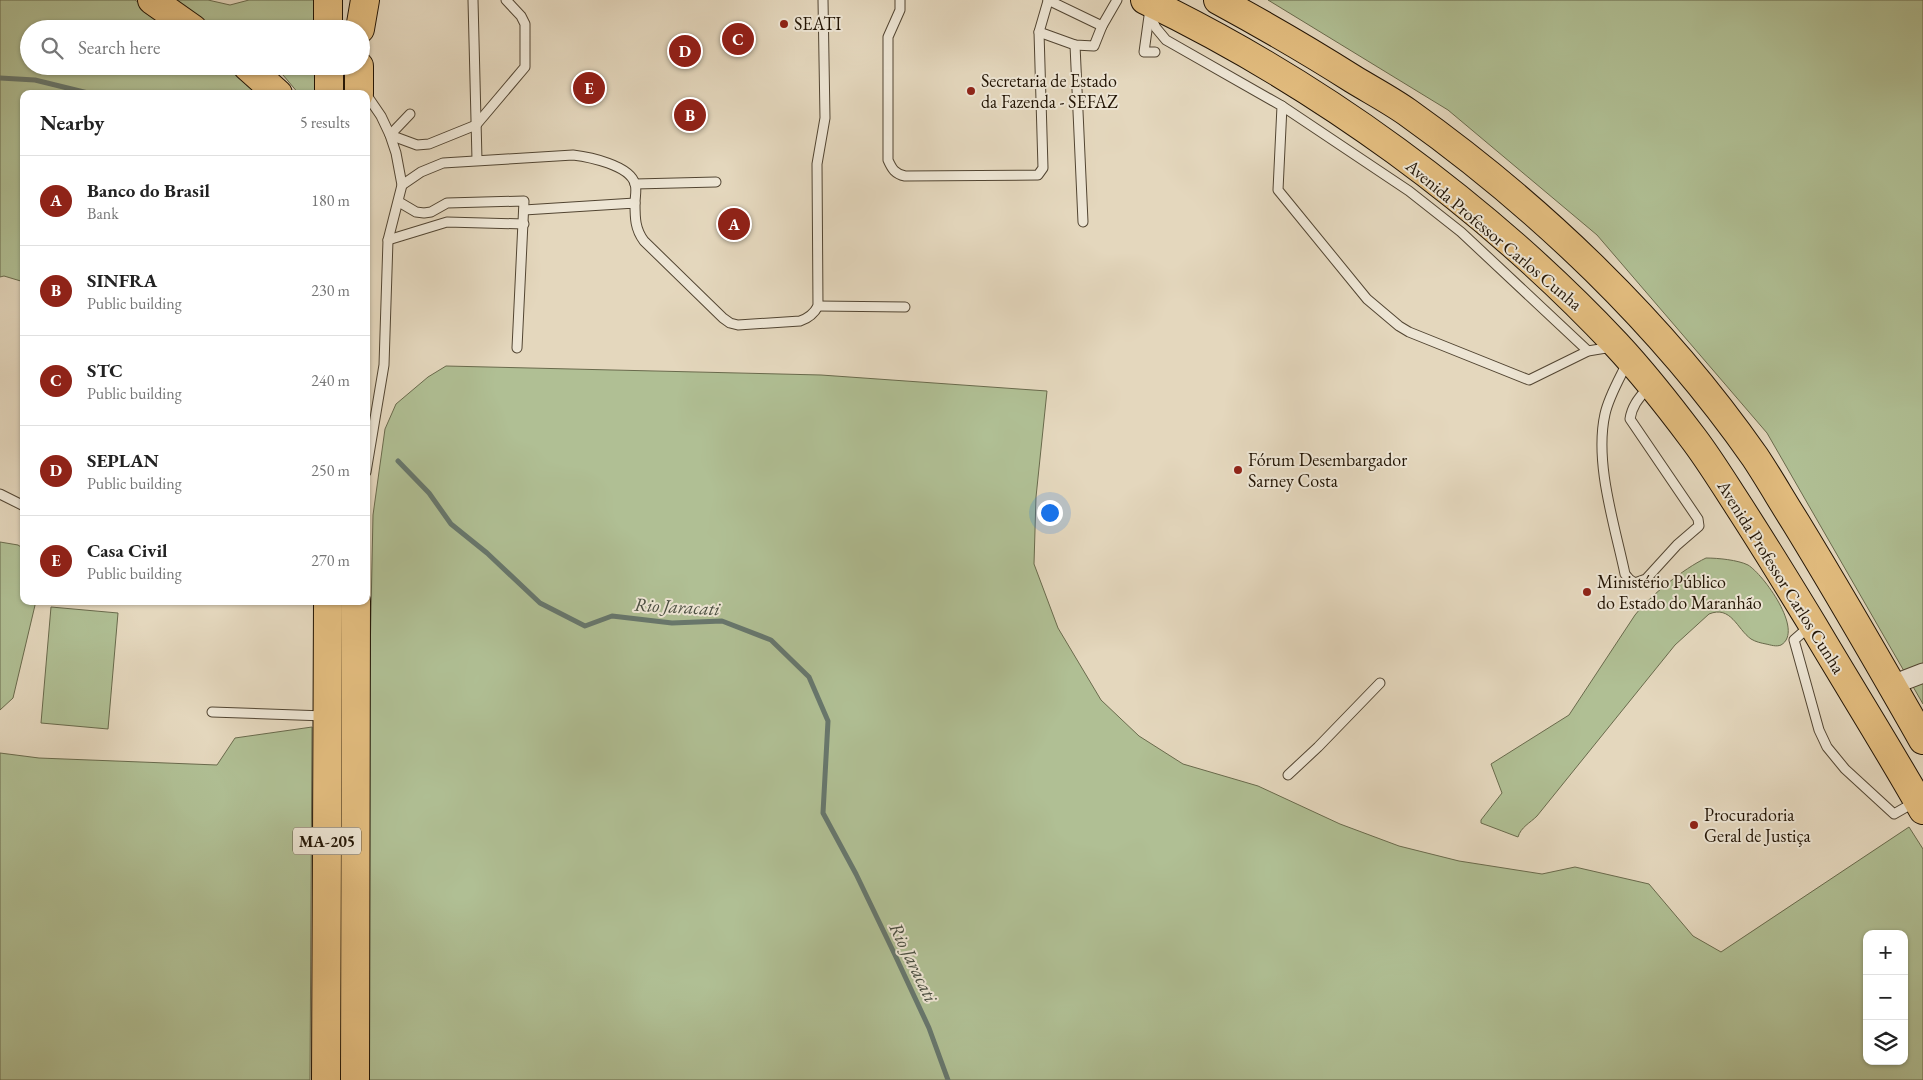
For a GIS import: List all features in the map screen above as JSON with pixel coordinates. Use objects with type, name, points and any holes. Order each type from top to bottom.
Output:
[{"type":"main road","points":[[152,0],[180,20]]},
{"type":"main road","points":[[328,0],[328,20]]},
{"type":"main road","points":[[359,0],[360,20]]},
{"type":"main road","points":[[362,20],[365,0]]},
{"type":"main road","points":[[1218,0],[1280,33],[1404,110],[1443,139],[1580,254],[1669,347],[1755,457],[1823,566],[1923,740]]},
{"type":"main road","points":[[1149,6],[1186,12],[1259,51],[1269,49],[1280,33]]},
{"type":"main road","name":"Avenida Professor Carlos Cunha","points":[[1149,6],[1262,62],[1288,94],[1382,142],[1452,194],[1536,266],[1581,308],[1623,352],[1650,384],[1720,477],[1781,572],[1920,805]]},
{"type":"main road","points":[[1288,94],[1304,69],[1317,65],[1379,106],[1404,110]]},
{"type":"main road","points":[[257,75],[274,90]]},
{"type":"main road","points":[[328,75],[329,90]]},
{"type":"main road","name":"MA-205","points":[[326,1080],[328,605]]},
{"type":"main road","name":"MA-205","points":[[355,1080],[356,605]]},
{"type":"street","points":[[1892,685],[1923,673]]},
{"type":"lane","points":[[473,0],[477,160]]},
{"type":"lane","points":[[390,135],[416,145],[430,144],[476,125],[525,67],[525,24],[522,16],[506,0]]},
{"type":"lane","points":[[402,185],[421,172],[443,163],[572,156],[588,157],[623,169],[630,175],[635,184],[638,233],[723,318],[730,323],[738,325],[807,319],[818,306],[817,164],[825,118],[823,0]]},
{"type":"lane","points":[[900,0],[900,10],[888,37],[888,160],[898,175],[1038,175],[1042,172],[1043,168],[1039,32],[1048,0],[1102,26]]},
{"type":"lane","points":[[1039,32],[1075,45],[1094,46],[1102,26],[1117,0]]},
{"type":"lane","points":[[1149,6],[1144,52],[1155,52]]},
{"type":"lane","points":[[1075,45],[1083,222]]},
{"type":"lane","points":[[1288,94],[1278,190],[1367,299],[1399,326],[1409,332],[1529,380],[1588,351],[1623,352],[1613,393],[1605,415],[1603,458],[1609,498],[1625,574],[1635,583],[1646,579],[1677,545],[1699,526],[1698,519],[1630,419],[1635,403],[1650,384]]},
{"type":"lane","points":[[1288,94],[1461,232],[1588,351]]},
{"type":"lane","points":[[370,99],[390,135],[396,153],[402,185],[388,240],[384,365],[370,448]]},
{"type":"lane","points":[[390,135],[410,114]]},
{"type":"lane","points":[[635,184],[716,182]]},
{"type":"lane","points":[[399,202],[416,212],[430,212],[447,203],[524,206],[635,203]]},
{"type":"lane","points":[[517,348],[524,206]]},
{"type":"lane","points":[[388,240],[447,222],[524,224]]},
{"type":"lane","points":[[818,306],[905,307]]},
{"type":"lane","points":[[0,494],[20,504]]},
{"type":"lane","points":[[1812,625],[1794,640],[1819,730],[1826,747],[1835,758],[1894,814],[1920,805]]},
{"type":"lane","points":[[1288,775],[1380,683]]},
{"type":"lane","points":[[212,712],[327,716]]},
{"type":"green space","points":[[0,0],[135,0],[165,20],[20,20],[20,75],[246,75],[263,90],[20,90],[20,281],[4,276],[0,277]]},
{"type":"green space","points":[[174,0],[208,0],[230,5],[249,0],[328,0],[328,20],[204,20]]},
{"type":"green space","points":[[1268,0],[1923,0],[1923,704],[1767,433],[1597,235],[1448,110]]},
{"type":"green space","points":[[283,75],[329,75],[329,90],[296,90]]},
{"type":"green space","points":[[446,366],[821,375],[1047,391],[1036,497],[1034,564],[1058,628],[1101,700],[1139,736],[1183,764],[1258,786],[1340,824],[1399,846],[1459,861],[1542,874],[1575,867],[1649,884],[1693,936],[1721,952],[1909,827],[1923,849],[1923,1080],[369,1080],[369,706],[373,515],[385,429],[396,404],[428,377]]},
{"type":"green space","points":[[0,542],[20,546],[20,605],[35,605],[13,698],[0,710]]},
{"type":"green space","points":[[1706,558],[1739,562],[1755,570],[1779,603],[1788,628],[1787,638],[1779,646],[1758,642],[1746,635],[1728,615],[1717,612],[1709,614],[1675,645],[1537,816],[1521,830],[1518,837],[1481,823],[1481,820],[1502,793],[1491,764],[1569,715],[1635,615],[1658,591]]},
{"type":"green space","points":[[51,607],[118,613],[108,729],[41,723]]},
{"type":"green space","points":[[312,727],[310,1080],[0,1080],[0,753],[39,758],[217,765],[235,738]]},
{"type":"waterway","name":"Rio Jaracati","points":[[0,78],[35,80],[76,90]]},
{"type":"waterway","name":"Rio Jaracati","points":[[398,461],[429,493],[451,524],[487,553],[540,603],[585,626],[612,616],[672,623],[722,621],[771,640],[809,677],[828,721],[823,813],[856,874],[895,955],[929,1028],[948,1080]]},
{"type":"place","name":"SEATI","points":[[784,24]]},
{"type":"place","name":"STC","points":[[738,39]]},
{"type":"place","name":"SEPLAN","points":[[685,51]]},
{"type":"place","name":"Casa Civil","points":[[589,88]]},
{"type":"place","name":"Secretaria de Estado da Fazenda - SEFAZ","points":[[971,91]]},
{"type":"place","name":"SINFRA","points":[[690,115]]},
{"type":"place","name":"Banco do Brasil","points":[[734,224]]},
{"type":"place","name":"Fórum Desembargador Sarney Costa","points":[[1238,470]]},
{"type":"place","name":"Ministério Público do Estado do Maranhão","points":[[1587,592]]},
{"type":"place","name":"Procuradoria Geral de Justiça","points":[[1694,825]]}]
